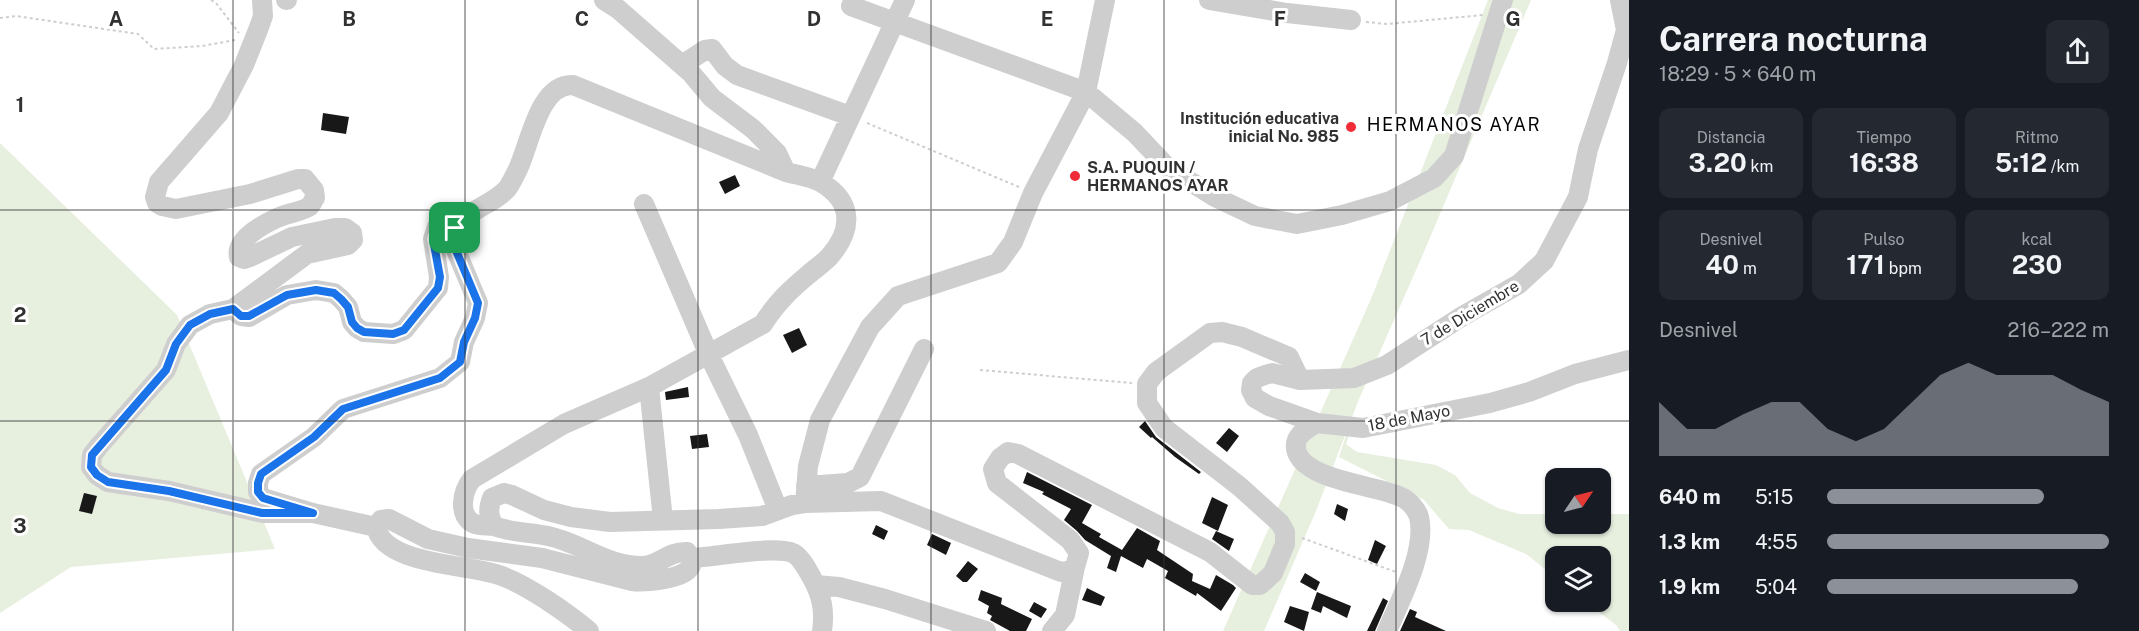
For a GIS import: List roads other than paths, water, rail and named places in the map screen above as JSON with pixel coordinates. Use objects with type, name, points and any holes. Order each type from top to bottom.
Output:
[{"type":"street","points":[[262,0],[263,16],[258,30],[219,113],[159,182],[155,197],[162,206],[176,209],[250,194],[298,179],[305,179],[314,190],[315,198],[309,206],[277,218],[254,231],[241,244],[239,257],[244,259],[250,257],[292,237],[335,228],[345,228],[352,233],[353,240],[348,245],[307,254],[233,309],[210,314],[190,325],[176,344],[166,370],[92,455],[91,467],[97,475],[108,482],[169,491],[262,513],[313,513]]},
{"type":"street","points":[[604,0],[618,9],[682,65],[712,98],[753,129],[777,153],[786,172]]},
{"type":"street","points":[[820,182],[905,0]]},
{"type":"street","points":[[806,495],[808,466],[820,420],[870,327],[898,297],[998,263],[1013,242],[1033,193],[1086,92],[1105,0]]},
{"type":"street","points":[[1209,0],[1287,13],[1351,20]]},
{"type":"street","name":"7 de Diciembre","points":[[1300,380],[1354,378],[1387,364],[1461,317],[1519,284],[1545,261],[1578,197],[1588,149],[1617,63],[1626,30],[1620,0]]},
{"type":"street","points":[[851,6],[1086,92],[1135,133],[1167,167],[1215,197],[1255,216],[1297,224],[1342,215],[1390,201],[1434,178],[1454,156],[1502,7]]},
{"type":"street","points":[[1617,63],[1629,45]]},
{"type":"street","points":[[682,65],[705,50],[712,49],[725,66],[737,75],[850,116]]},
{"type":"street","points":[[573,85],[786,172],[820,182],[839,198],[847,212],[847,224],[830,256],[773,307],[763,324],[649,387],[564,424],[472,479],[465,488],[463,507],[467,518],[476,525],[494,526],[517,533],[549,536],[617,563],[647,566],[677,551],[687,552],[692,558],[692,564],[687,571],[676,577],[646,582],[632,581],[542,558],[468,548],[428,539],[389,519],[381,520],[376,527],[313,513],[263,498],[258,492],[261,474],[314,437],[343,409],[440,378],[460,362],[464,342],[475,318],[478,303],[455,248],[455,228],[461,220],[507,189],[519,168],[535,123],[548,97],[558,87],[573,85]]},
{"type":"street","points":[[644,204],[778,510]]},
{"type":"street","points":[[233,309],[241,316],[249,316],[287,295],[316,290],[334,293],[341,299],[348,307],[352,322],[364,332],[393,334],[404,330],[438,288],[440,277],[433,239],[437,227],[444,223],[455,228]]},
{"type":"street","points":[[1052,631],[1065,615],[1079,552],[1070,540],[997,483],[993,469],[1000,458],[1008,452],[1018,454],[1210,552],[1252,585],[1260,585],[1273,573],[1285,544],[1285,532],[1280,523],[1239,486],[1164,428],[1147,403],[1147,384],[1155,372],[1197,341],[1210,333],[1222,332],[1242,337],[1289,357],[1300,380]]},
{"type":"street","points":[[494,526],[489,516],[492,498],[504,493],[544,510],[571,517],[610,522],[762,516],[806,495],[848,483],[860,477],[924,349]]},
{"type":"street","name":"18 de Mayo","points":[[1300,380],[1272,373],[1257,378],[1252,383],[1251,390],[1255,398],[1269,406],[1317,423],[1363,428],[1490,403],[1529,392],[1575,374],[1629,360]]},
{"type":"street","points":[[649,387],[663,520]]},
{"type":"street","points":[[1317,423],[1305,429],[1297,439],[1296,448],[1299,457],[1322,474],[1402,497],[1418,515],[1420,526],[1418,546],[1410,577],[1387,631]]},
{"type":"street","points":[[806,495],[881,501],[1061,572],[1075,567]]},
{"type":"street","points":[[376,527],[379,537],[395,551],[499,575],[530,591],[589,631]]},
{"type":"street","points":[[692,558],[777,549],[794,553],[816,585],[823,602],[822,631]]},
{"type":"street","points":[[816,585],[838,587],[885,599],[986,631]]},
{"type":"place","name":"Institución educativa inicial No. 985","points":[[1351,127]]},
{"type":"place","name":"S.A. PUQUIN / HERMANOS AYAR","points":[[1075,176]]},
{"type":"district","name":"HERMANOS AYAR","points":[[1454,124]]}]
